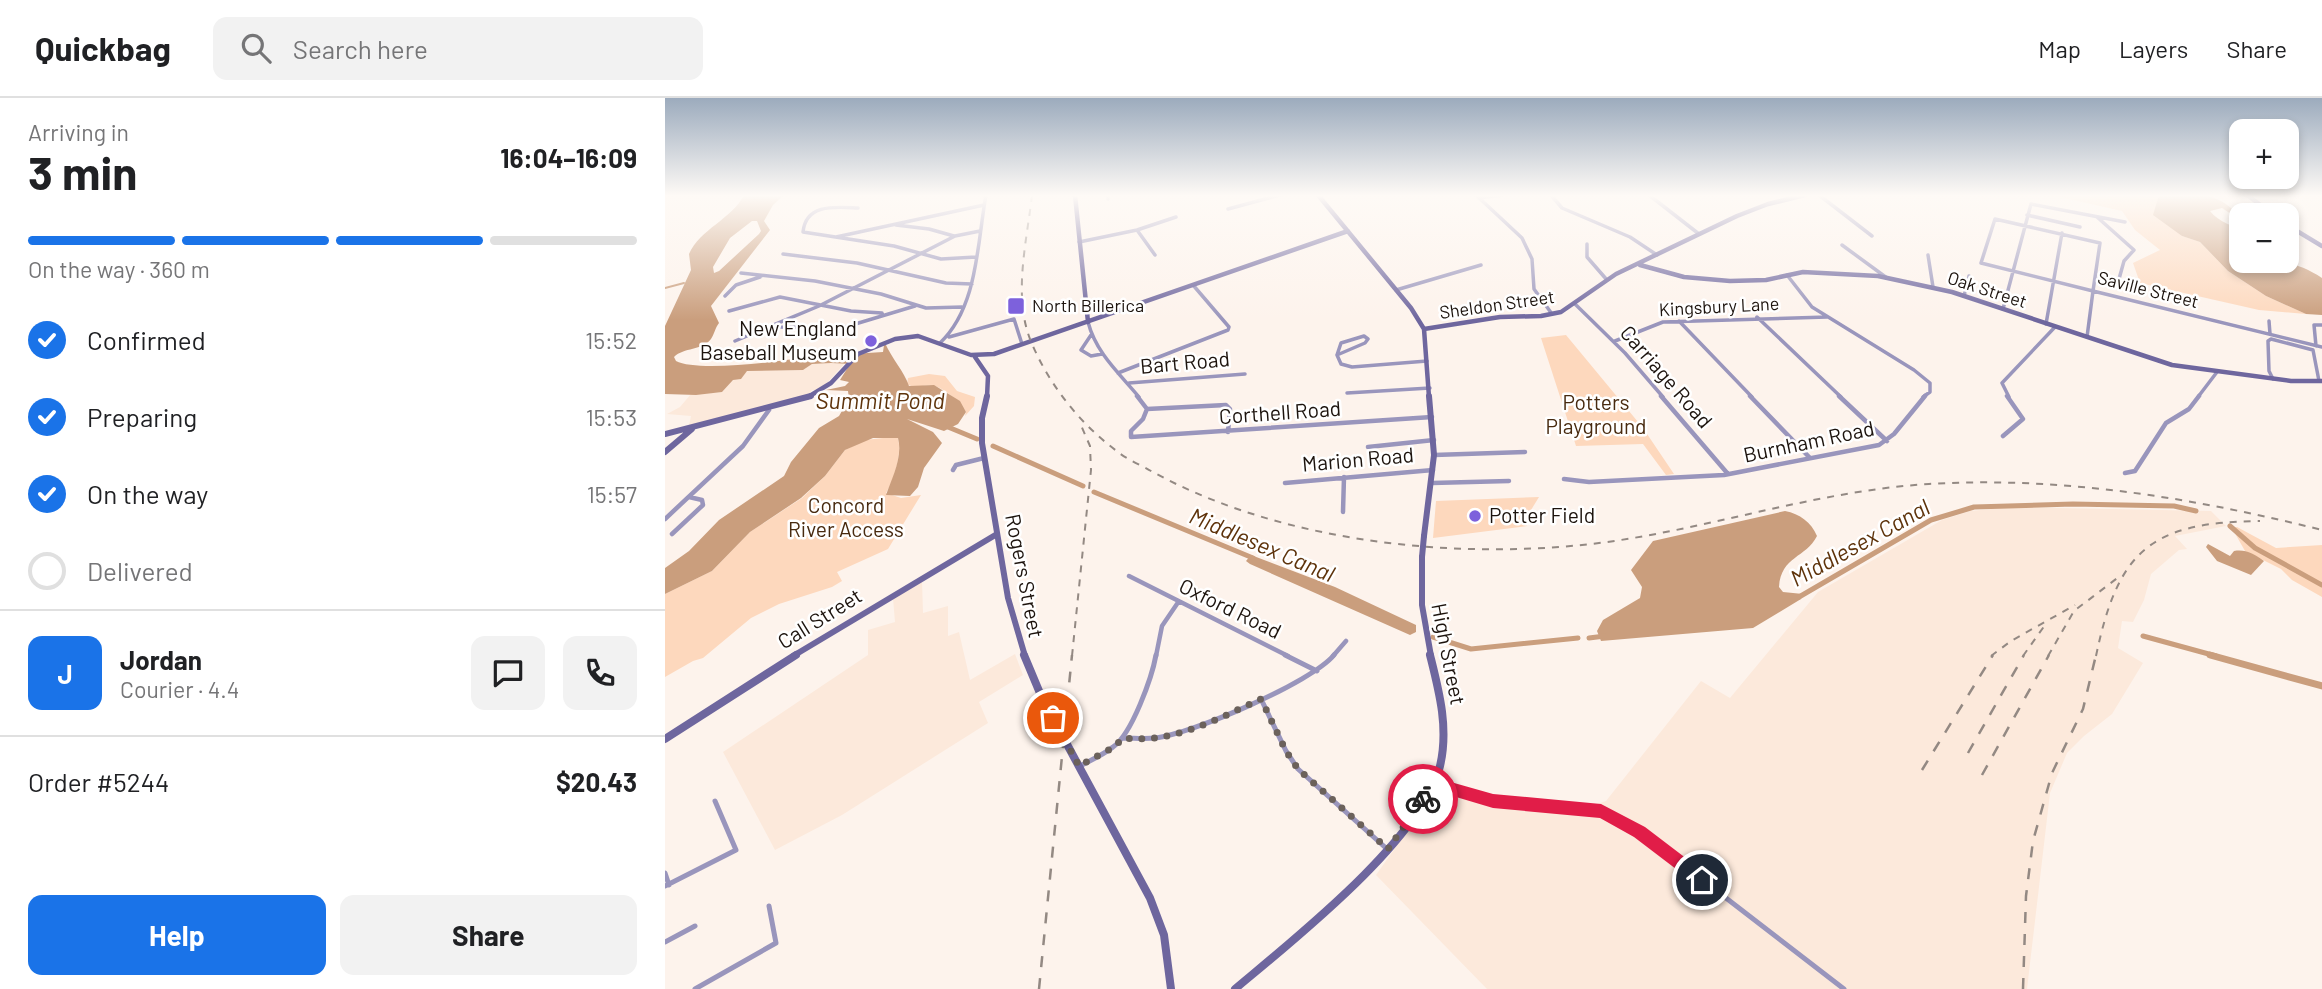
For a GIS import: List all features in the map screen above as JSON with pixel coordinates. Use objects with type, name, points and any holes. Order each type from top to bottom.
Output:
[{"type":"main road","points":[[1079,237],[1088,322]]},
{"type":"main road","points":[[665,434],[769,410],[817,394],[833,382],[860,353],[881,343],[915,336],[971,355],[994,354],[1332,237]]},
{"type":"main road","name":"High Street","points":[[1235,989],[1351,886],[1388,849],[1433,784],[1443,762],[1445,741],[1441,705],[1421,618],[1422,557],[1434,455],[1424,329],[1396,289],[1353,237]]},
{"type":"main road","name":"Sheldon Street","points":[[1424,329],[1496,318],[1552,314],[1575,304],[1607,280],[1694,237]]},
{"type":"main road","points":[[2306,237],[2322,246]]},
{"type":"main road","name":"Oak Street","points":[[1640,265],[1683,278],[1763,281],[1787,275],[1828,272],[1933,287],[2172,365],[2273,379],[2320,381]]},
{"type":"main road","points":[[971,355],[985,368],[994,354]]},
{"type":"main road","name":"Rogers Street","points":[[985,368],[990,385],[982,424],[984,458],[1010,610],[1023,655],[1042,698],[1154,907],[1166,946],[1171,989]]},
{"type":"main road","points":[[665,452],[693,428]]},
{"type":"main road","name":"Call Street","points":[[665,739],[844,624],[997,534]]},
{"type":"street","points":[[825,237],[894,246],[948,260],[976,257]]},
{"type":"street","points":[[832,238],[838,237]]},
{"type":"street","points":[[735,341],[774,327],[821,305],[953,237]]},
{"type":"street","points":[[949,337],[972,284],[979,237]]},
{"type":"street","points":[[1079,242],[1105,237]]},
{"type":"street","points":[[1142,237],[1155,255]]},
{"type":"street","points":[[1520,237],[1532,260],[1534,289],[1552,314]]},
{"type":"street","points":[[1629,237],[1657,256]]},
{"type":"street","name":"Saville Street","points":[[1990,237],[1981,263],[2270,334],[2314,348],[2322,347]]},
{"type":"street","points":[[2003,309],[2022,237]]},
{"type":"street","points":[[2046,324],[2061,237]]},
{"type":"street","points":[[2078,237],[2098,241],[2101,246],[2087,338]]},
{"type":"street","points":[[2095,279],[2112,282],[2119,279],[2124,261],[2134,250],[2119,237]]},
{"type":"street","points":[[1587,244],[1587,257],[1607,280]]},
{"type":"street","points":[[1842,245],[1890,280]]},
{"type":"street","points":[[783,254],[891,270],[946,283],[972,284]]},
{"type":"street","points":[[1928,255],[1933,287]]},
{"type":"street","points":[[1396,289],[1481,265]]},
{"type":"street","points":[[741,273],[806,279],[935,309],[962,307]]},
{"type":"street","points":[[725,296],[736,285],[766,275]]},
{"type":"street","name":"Burnham Road","points":[[1564,479],[1589,482],[1729,475],[1887,441],[1897,434],[1913,403],[1930,392],[1930,383],[1915,370],[1807,303],[1787,275]]},
{"type":"street","points":[[1964,296],[1969,276]]},
{"type":"street","points":[[1118,373],[1227,331],[1229,327],[1193,285]]},
{"type":"street","points":[[729,312],[778,298],[857,312],[888,313]]},
{"type":"street","name":"Carriage Road","points":[[1575,304],[1615,341],[1729,475]]},
{"type":"street","points":[[758,327],[845,327],[917,305]]},
{"type":"street","points":[[1757,317],[1887,441]]},
{"type":"street","name":"Kingsbury Lane","points":[[1615,341],[1654,324],[1679,321],[1827,317]]},
{"type":"street","points":[[940,344],[949,337],[1014,319],[1022,344]]},
{"type":"street","points":[[1679,321],[1810,458]]},
{"type":"street","points":[[2269,321],[2270,334]]},
{"type":"street","points":[[1088,322],[1091,335],[1102,354],[1129,382],[1147,409],[1226,405],[1230,409],[1228,432]]},
{"type":"street","points":[[2320,381],[2314,348],[2315,324],[2322,325]]},
{"type":"street","points":[[2003,436],[2023,419],[2003,390],[2002,383],[2056,327]]},
{"type":"street","points":[[1091,335],[1081,350],[1091,356],[1102,354]]},
{"type":"street","points":[[1337,355],[1363,345],[1368,338],[1361,336],[1345,340],[1337,348],[1337,355],[1341,364],[1348,367],[1427,361]]},
{"type":"street","points":[[2273,379],[2269,371],[2268,340],[2314,348]]},
{"type":"street","points":[[2317,371],[2322,375]]},
{"type":"street","points":[[2126,473],[2135,471],[2166,423],[2189,409],[2217,372]]},
{"type":"street","name":"Bart Road","points":[[1129,382],[1245,374]]},
{"type":"street","points":[[1347,393],[1430,388]]},
{"type":"street","name":"Corthell Road","points":[[1147,409],[1130,436],[1228,432],[1433,417]]},
{"type":"street","points":[[665,519],[745,443],[769,410]]},
{"type":"street","points":[[1369,447],[1434,440]]},
{"type":"street","points":[[1434,455],[1525,452]]},
{"type":"street","points":[[953,470],[955,465],[984,458]]},
{"type":"street","name":"Marion Road","points":[[1285,483],[1433,470]]},
{"type":"street","points":[[1343,512],[1344,477]]},
{"type":"street","points":[[1432,483],[1509,481]]},
{"type":"street","points":[[672,534],[703,505],[702,500],[688,497]]},
{"type":"street","name":"Oxford Road","points":[[1129,576],[1317,671]]},
{"type":"street","points":[[1079,766],[1114,747],[1123,738],[1153,672],[1162,626],[1179,601]]},
{"type":"street","points":[[1123,738],[1147,739],[1175,734],[1261,699],[1317,671],[1346,640]]},
{"type":"street","points":[[1261,699],[1286,751],[1298,769],[1388,849]]},
{"type":"street","points":[[1433,784],[1493,801],[1607,813],[1650,839],[1844,989]]},
{"type":"street","points":[[665,873],[667,886],[736,850],[715,801]]},
{"type":"street","points":[[695,989],[776,943],[769,906]]},
{"type":"street","points":[[665,942],[695,926]]},
{"type":"shaded area","points":[[812,364],[844,364],[826,384],[819,390],[812,390],[809,395],[689,426],[691,416],[667,414],[680,407],[691,394],[722,392],[733,380],[747,371],[803,370]]},
{"type":"shaded area","points":[[2012,507],[2211,511],[2226,526],[2175,536],[2187,549],[2179,550],[2151,574],[2144,600],[2133,622],[2122,621],[2118,648],[2143,663],[2112,714],[2067,753],[2050,793],[2027,989],[1487,989],[1376,875],[1433,795],[1458,795],[1497,807],[1574,812],[1606,801],[1701,681],[1730,698],[1818,592],[1942,520],[1970,511]]},
{"type":"shaded area","points":[[922,581],[923,613],[948,606],[948,636],[959,632],[970,680],[1015,654],[1023,675],[979,702],[988,723],[842,815],[775,850],[723,752],[868,655],[868,630],[895,622],[893,598]]},
{"type":"green space","points":[[2143,237],[2184,237],[2200,242],[2229,273],[2266,296],[2306,314],[2259,310],[2140,283],[2133,263],[2160,250]]},
{"type":"green space","name":"Potters Playground","points":[[1566,335],[1643,428],[1674,474],[1666,475],[1643,444],[1576,446],[1541,338]]},
{"type":"green space","points":[[929,374],[945,376],[957,391],[975,397],[974,406],[965,416],[966,412],[960,404],[939,388],[907,384],[908,378]]},
{"type":"green space","name":"Concord River Access","points":[[898,438],[898,458],[886,493],[901,498],[921,495],[888,549],[837,572],[842,581],[832,587],[779,604],[751,618],[703,658],[665,677],[665,594],[712,571],[750,532],[802,498],[825,476],[845,450],[865,440]]},
{"type":"green space","name":"Potters Playground","points":[[1539,497],[1531,510],[1527,526],[1433,538],[1436,501]]},
{"type":"green space","points":[[2237,527],[2276,548],[2322,545],[2322,597],[2292,580],[2281,569],[2245,551],[2232,528]]},
{"type":"water","name":"Summit Pond","points":[[732,237],[713,267],[714,273],[756,237],[765,237],[711,306],[719,323],[711,339],[703,345],[678,354],[674,357],[676,361],[701,366],[758,363],[820,357],[835,350],[837,355],[883,352],[884,345],[871,343],[885,343],[909,386],[934,385],[960,401],[966,412],[958,424],[944,431],[907,419],[933,432],[942,443],[924,468],[918,487],[910,496],[886,495],[898,460],[898,438],[873,438],[845,450],[825,476],[801,498],[750,532],[712,571],[665,594],[665,568],[689,551],[719,520],[784,476],[791,462],[819,428],[839,416],[849,399],[848,391],[826,390],[845,386],[849,382],[840,380],[850,364],[831,363],[812,364],[803,370],[747,371],[741,379],[733,380],[722,392],[665,394],[665,326],[691,270],[689,254],[701,238]]},
{"type":"water","points":[[2184,237],[2229,237],[2228,271],[2200,242]]},
{"type":"water","points":[[2299,266],[2302,267],[2322,278],[2322,315],[2306,314],[2266,296],[2231,273],[2299,273]]},
{"type":"water","points":[[1785,511],[1804,519],[1817,536],[1807,549],[1789,563],[1781,577],[1779,587],[1783,592],[1803,594],[1801,599],[1753,628],[1601,641],[1597,631],[1603,620],[1640,598],[1642,587],[1631,570],[1653,541]]},
{"type":"water","points":[[2208,544],[2230,556],[2234,551],[2242,551],[2264,561],[2251,575],[2217,561],[2206,547]]},
{"type":"water","name":"Middlesex Canal","points":[[1251,555],[1335,587],[1416,625],[1416,632],[1410,635],[1250,564],[1246,561]]},
{"type":"waterway","points":[[665,288],[684,283]]},
{"type":"waterway","name":"Middlesex Canal","points":[[948,427],[977,439]]},
{"type":"waterway","name":"Middlesex Canal","points":[[993,446],[1083,486]]},
{"type":"waterway","name":"Middlesex Canal","points":[[1094,492],[1253,558]]},
{"type":"waterway","name":"Middlesex Canal","points":[[1799,597],[1931,520],[1974,507],[2073,504],[2174,506],[2196,511]]},
{"type":"waterway","name":"Middlesex Canal","points":[[2230,526],[2255,548],[2322,585]]},
{"type":"waterway","name":"Middlesex Canal","points":[[1589,638],[1605,636]]},
{"type":"waterway","name":"Middlesex Canal","points":[[2143,636],[2216,656]]},
{"type":"waterway","name":"Middlesex Canal","points":[[1433,637],[1471,649],[1578,638]]},
{"type":"waterway","name":"Middlesex Canal","points":[[2210,655],[2322,686]]},
{"type":"railway","points":[[1027,237],[1022,286],[1025,322],[1037,356],[1046,372],[1078,416],[1126,458],[1151,471],[1200,495],[1251,514],[1305,528],[1417,546],[1528,549],[1626,539],[1885,488],[1979,482],[2028,483],[2127,492],[2225,508],[2322,530]]},
{"type":"railway","points":[[1072,656],[1091,470],[1090,446],[1080,423]]},
{"type":"railway","points":[[2096,656],[2116,590],[2129,567],[2145,549],[2166,536],[2191,528],[2260,521]]},
{"type":"railway","points":[[2048,656],[2074,611],[2120,576]]},
{"type":"railway","points":[[1991,656],[2011,641],[2075,605]]},
{"type":"railway","points":[[2023,656],[2045,625]]},
{"type":"railway","points":[[1039,989],[1072,655]]},
{"type":"railway","points":[[1922,770],[1993,655]]},
{"type":"railway","points":[[1968,753],[2024,655]]},
{"type":"railway","points":[[1982,775],[2049,655]]},
{"type":"railway","points":[[2023,989],[2026,896],[2033,841],[2052,773],[2083,709],[2096,655]]},
{"type":"way so far","points":[[1053,718],[1079,766],[1114,747],[1123,738],[1147,739],[1175,734],[1261,699],[1286,751],[1298,769],[1388,849],[1423,799]]},
{"type":"place","name":"North Billerica","points":[[1016,306]]},
{"type":"place","name":"New England Baseball Museum","points":[[871,341]]},
{"type":"place","name":"Potter Field","points":[[1475,516]]},
{"type":"route","points":[[1423,799],[1433,784],[1493,801],[1601,811],[1639,832],[1702,880]]}]
